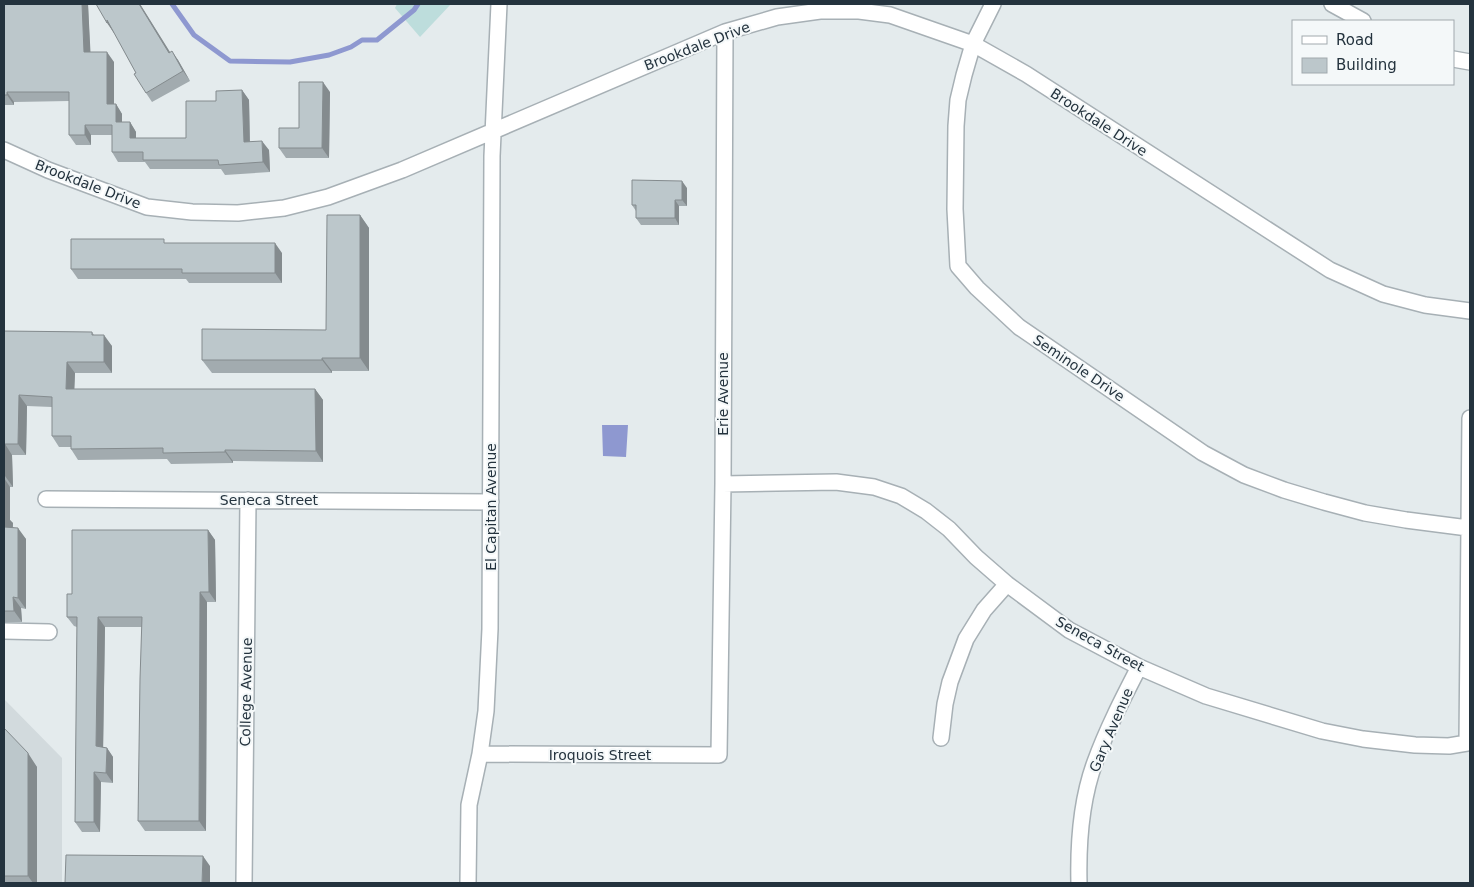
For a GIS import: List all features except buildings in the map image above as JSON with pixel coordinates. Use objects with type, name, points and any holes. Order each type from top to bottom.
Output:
[{"type":"street","name":"El Capitan Avenue","points":[[468,883],[469,805],[480,754],[486,711],[490,629],[492,156],[499,4]]},
{"type":"street","name":"Seminole Drive","points":[[993,4],[973,44],[958,100],[956,126],[955,209],[958,266],[977,288],[1019,327],[1203,452],[1244,475],[1284,490],[1365,513],[1468,528]]},
{"type":"street","points":[[1332,4],[1361,20]]},
{"type":"street","name":"Brookdale Drive","points":[[4,150],[57,173],[147,207],[192,212],[238,213],[284,208],[328,197],[402,170],[725,32],[776,17],[820,11],[859,11],[890,15],[973,44],[1026,74],[1074,107],[1330,270],[1383,294],[1425,305],[1470,311]]},
{"type":"street","name":"Erie Avenue","points":[[719,756],[723,484],[725,32]]},
{"type":"street","points":[[1454,59],[1470,62]]},
{"type":"street","points":[[1468,528],[1470,418]]},
{"type":"street","name":"Seneca Street","points":[[723,484],[836,482],[874,488],[901,496],[926,511],[1007,584],[1069,630],[1139,667],[1206,696],[1322,731],[1363,739],[1415,745],[1449,746],[1466,744],[1468,528]]},
{"type":"street","name":"Seneca Street","points":[[46,499],[491,502]]},
{"type":"street","name":"College Avenue","points":[[244,883],[248,500]]},
{"type":"street","points":[[941,738],[950,682],[966,639],[984,610],[1007,584]]},
{"type":"street","points":[[4,631],[49,632]]},
{"type":"street","name":"Gary Avenue","points":[[1080,883],[1079,866],[1082,821],[1094,763],[1112,718],[1139,667]]},
{"type":"street","name":"Iroquois Street","points":[[480,754],[719,756]]},
{"type":"shaded area","points":[[397,4],[451,4],[420,37],[395,8]]},
{"type":"shaded area","points":[[4,699],[62,758],[62,883],[4,883]]},
{"type":"water","points":[[602,425],[628,425],[626,457],[603,456]]},
{"type":"waterway","points":[[172,4],[194,35],[230,61],[290,62],[329,55],[351,47],[362,40],[377,40],[414,10],[418,4]]}]
